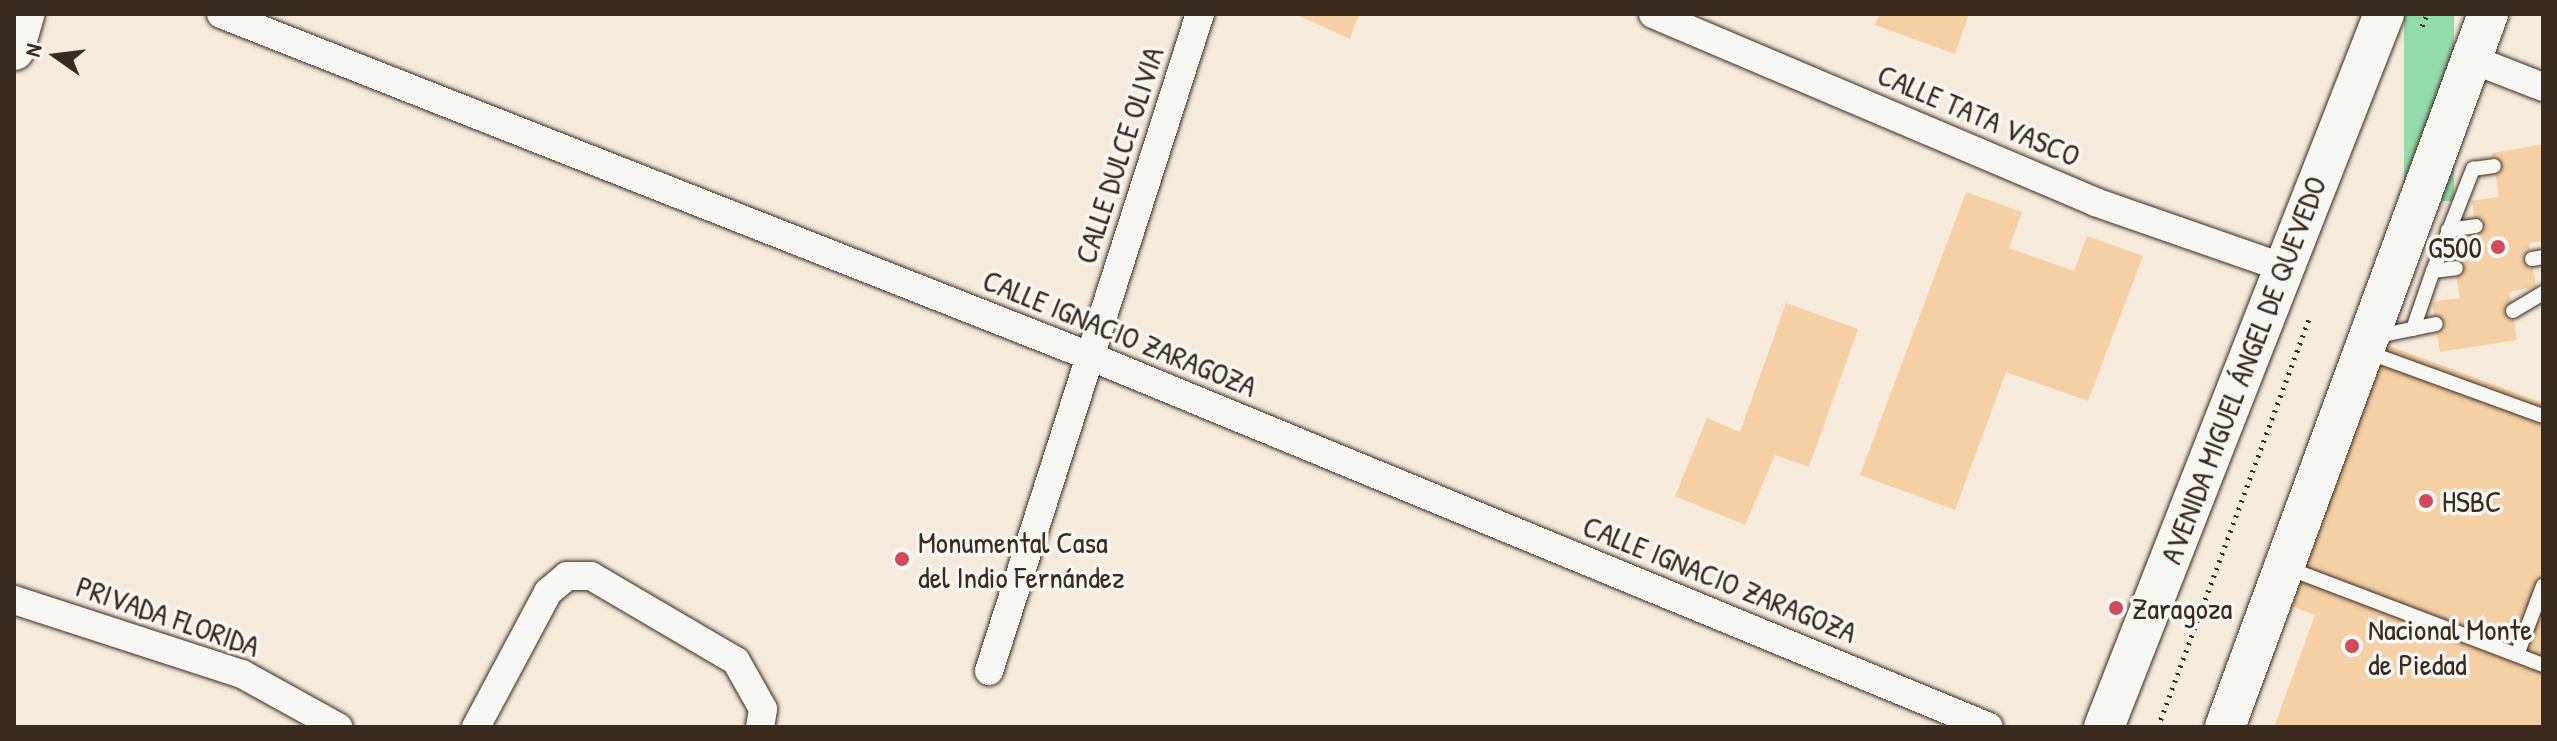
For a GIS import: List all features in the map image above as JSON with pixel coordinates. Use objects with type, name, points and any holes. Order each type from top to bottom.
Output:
[{"type":"main road","points":[[14,50],[24,14]]},
{"type":"main road","name":"AVENIDA MIGUEL ÁNGEL DE QUEVEDO","points":[[2104,727],[2282,267],[2384,14]]},
{"type":"main road","points":[[2225,727],[2488,14]]},
{"type":"street","name":"CALLE IGNACIO ZARAGOZA","points":[[221,14],[1089,356],[1989,727]]},
{"type":"street","name":"CALLE DULCE OLIVIA","points":[[989,671],[1056,454],[1200,14]]},
{"type":"street","name":"CALLE TATA VASCO","points":[[1653,14],[2095,202],[2282,267]]},
{"type":"street","points":[[2471,59],[2543,87]]},
{"type":"street","points":[[476,727],[548,592],[567,576],[591,576],[736,661],[763,709],[760,727]]},
{"type":"street","name":"PRIVADA FLORIDA","points":[[14,600],[242,674],[338,727]]},
{"type":"lane","points":[[2413,329],[2473,169],[2494,166]]},
{"type":"lane","points":[[2448,230],[2476,226]]},
{"type":"lane","points":[[2433,271],[2456,268]]},
{"type":"lane","points":[[2513,311],[2543,293]]},
{"type":"lane","points":[[2366,344],[2436,324]]},
{"type":"lane","points":[[2366,344],[2543,416]]},
{"type":"lane","points":[[2284,566],[2543,665]]},
{"type":"lane","points":[[2517,655],[2543,586]]},
{"type":"path","points":[[2416,42],[2427,14]]},
{"type":"path","points":[[2158,727],[2317,298]]},
{"type":"green space","points":[[2404,14],[2454,14],[2454,201],[2404,201]]},
{"type":"building","points":[[1295,14],[1359,14],[1350,39]]},
{"type":"building","points":[[1879,14],[1969,14],[1955,54],[1875,25]]},
{"type":"building","name":"G500","points":[[2543,144],[2543,241],[2529,243],[2536,287],[2509,292],[2517,340],[2440,352],[2432,302],[2460,298],[2452,249],[2479,245],[2472,201],[2499,197],[2492,153]]},
{"type":"building","points":[[1966,192],[2022,212],[2009,248],[2074,271],[2087,236],[2143,256],[2088,401],[2006,372],[1955,510],[1860,475]]},
{"type":"building","points":[[1786,303],[1858,329],[1809,467],[1775,455],[1745,525],[1675,496],[1707,418],[1740,432]]},
{"type":"building","name":"HSBC","points":[[2368,338],[2543,403],[2543,727],[2274,727],[2315,615],[2272,599]]},
{"type":"place","name":"G500","points":[[2498,247]]},
{"type":"place","name":"HSBC","points":[[2426,501]]},
{"type":"place","name":"Monumental Casa del Indio Fernández","points":[[902,559]]},
{"type":"place","name":"Zaragoza","points":[[2116,608]]},
{"type":"place","name":"Nacional Monte de Piedad","points":[[2352,646]]}]
